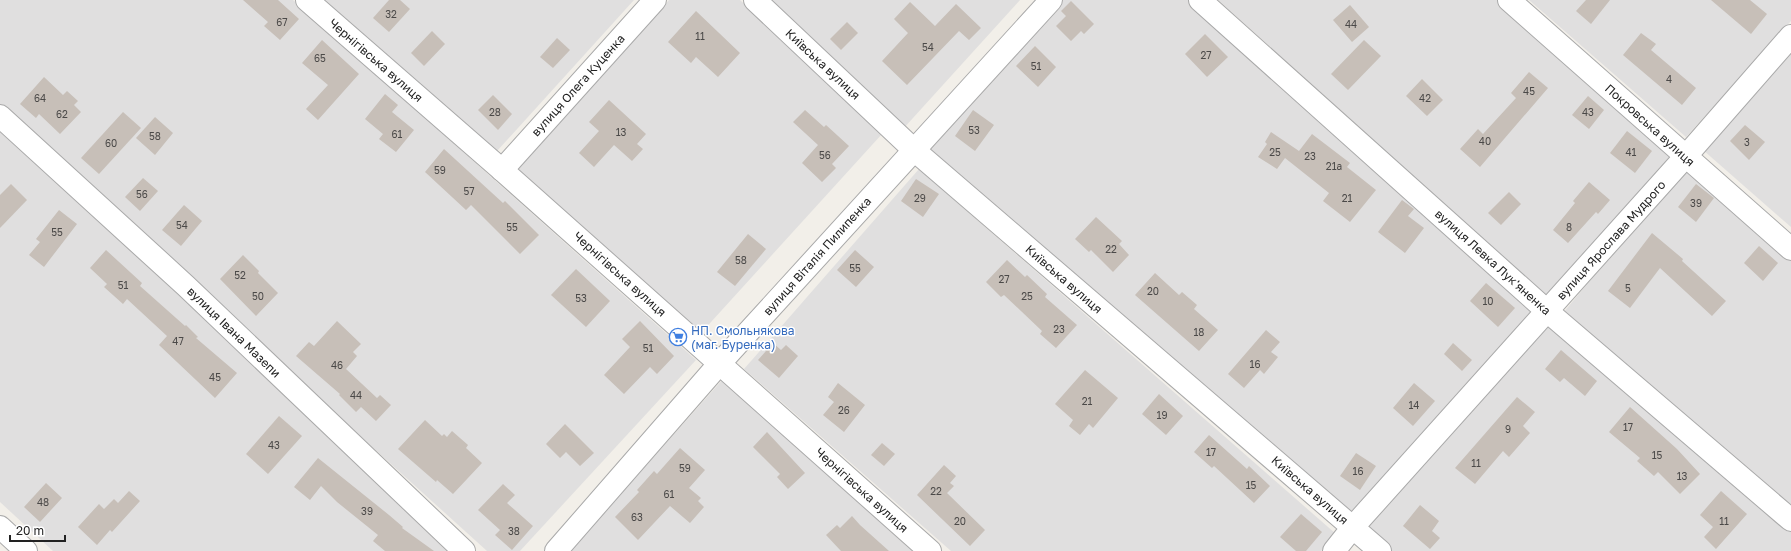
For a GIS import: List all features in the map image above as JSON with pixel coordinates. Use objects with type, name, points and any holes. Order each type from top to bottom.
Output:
[{"type":"street","name":"Чернігівська вулиця","points":[[307,0],[502,170],[930,551]]},
{"type":"street","name":"вулиця Олега Куценка","points":[[502,170],[655,0]]},
{"type":"street","name":"Київська вулиця","points":[[755,0],[914,150],[1380,551]]},
{"type":"street","name":"вулиця Віталія Пилипенка","points":[[556,551],[720,363],[1051,0]]},
{"type":"street","name":"вулиця Левка Лук'яненка","points":[[1200,0],[1547,311],[1791,520]]},
{"type":"street","name":"Покровська вулиця","points":[[1509,0],[1791,249]]},
{"type":"street","name":"вулиця Ярослава Мудрого","points":[[1334,551],[1353,527],[1686,156],[1791,36]]},
{"type":"street","name":"вулиця Івана Мазепи","points":[[0,116],[186,286],[464,551]]},
{"type":"street","points":[[0,527],[26,551]]},
{"type":"shaded area","points":[[0,0],[293,0],[696,360],[520,551],[487,551],[0,110]]},
{"type":"shaded area","points":[[322,0],[634,0],[497,151]]},
{"type":"shaded area","points":[[669,0],[740,0],[882,134],[701,333],[516,169]]},
{"type":"shaded area","points":[[770,0],[1020,0],[903,129]]},
{"type":"shaded area","points":[[1062,0],[1193,0],[1539,312],[1354,521],[925,153]]},
{"type":"shaded area","points":[[1218,0],[1499,0],[1676,157],[1548,297]]},
{"type":"shaded area","points":[[1529,0],[1791,0],[1791,21],[1686,137]]},
{"type":"shaded area","points":[[1791,51],[1791,227],[1703,150]]},
{"type":"shaded area","points":[[0,130],[456,551],[53,551],[0,502]]},
{"type":"shaded area","points":[[1687,164],[1791,257],[1791,509],[1563,313]]},
{"type":"shaded area","points":[[919,169],[1336,534],[1321,551],[951,551],[744,369]]},
{"type":"shaded area","points":[[1550,321],[1791,530],[1791,551],[1391,551],[1364,527]]},
{"type":"shaded area","points":[[724,378],[917,551],[570,551]]},
{"type":"building","points":[[243,0],[278,0],[299,19],[280,40],[264,26],[268,22]]},
{"type":"building","points":[[389,0],[400,0],[410,9],[389,32],[373,18]]},
{"type":"building","points":[[1586,0],[1610,0],[1591,24],[1576,11]]},
{"type":"building","points":[[1711,0],[1750,0],[1767,14],[1751,34]]},
{"type":"building","points":[[1071,1],[1094,24],[1084,34],[1081,31],[1071,41],[1056,26],[1066,16],[1061,11]]},
{"type":"building","points":[[910,2],[935,26],[956,4],[981,28],[969,40],[959,31],[907,85],[882,61],[908,33],[894,19]]},
{"type":"building","points":[[1350,5],[1369,27],[1352,42],[1333,20]]},
{"type":"building","points":[[696,11],[740,53],[718,77],[696,57],[691,63],[668,42]]},
{"type":"building","points":[[847,22],[858,33],[841,50],[830,39]]},
{"type":"building","points":[[432,31],[445,44],[424,66],[411,53]]},
{"type":"building","points":[[1641,33],[1656,44],[1651,50],[1696,88],[1682,105],[1623,55]]},
{"type":"building","points":[[1205,34],[1228,57],[1207,77],[1185,54]]},
{"type":"building","points":[[557,38],[570,50],[553,68],[540,57]]},
{"type":"building","points":[[322,40],[359,74],[318,120],[306,109],[328,85],[302,63]]},
{"type":"building","points":[[1364,40],[1381,56],[1348,90],[1331,74]]},
{"type":"building","points":[[1035,46],[1056,67],[1038,87],[1016,66]]},
{"type":"building","points":[[1529,72],[1548,88],[1480,167],[1460,149],[1478,129],[1483,134],[1516,98],[1511,93]]},
{"type":"building","points":[[44,77],[63,95],[67,91],[78,101],[74,105],[81,112],[60,134],[39,114],[36,118],[20,104]]},
{"type":"building","points":[[1422,79],[1443,100],[1427,116],[1406,96]]},
{"type":"building","points":[[385,94],[398,105],[392,112],[414,130],[396,152],[379,139],[383,134],[365,119]]},
{"type":"building","points":[[493,95],[512,114],[498,130],[478,110]]},
{"type":"building","points":[[1588,96],[1604,110],[1589,129],[1572,115]]},
{"type":"building","points":[[609,100],[646,134],[637,144],[643,149],[632,161],[614,145],[594,167],[579,153],[599,131],[589,122]]},
{"type":"building","points":[[805,110],[824,127],[826,125],[849,146],[832,164],[836,168],[822,182],[802,163],[818,145],[793,122]]},
{"type":"building","points":[[973,110],[994,125],[975,151],[955,136]]},
{"type":"building","points":[[123,112],[141,128],[99,174],[81,158]]},
{"type":"building","points":[[155,117],[173,133],[155,155],[136,138]]},
{"type":"building","points":[[1745,125],[1765,142],[1749,160],[1730,141]]},
{"type":"building","points":[[1627,131],[1652,151],[1635,173],[1610,153]]},
{"type":"building","points":[[1271,132],[1299,151],[1312,134],[1350,163],[1347,167],[1376,190],[1350,222],[1323,201],[1329,193],[1285,158],[1277,169],[1258,157],[1267,144],[1265,142]]},
{"type":"building","points":[[444,149],[503,203],[505,201],[539,235],[520,254],[471,205],[466,210],[425,172]]},
{"type":"building","points":[[143,178],[158,191],[140,211],[125,197]]},
{"type":"building","points":[[916,179],[939,194],[923,217],[901,201]]},
{"type":"building","points":[[1589,182],[1610,200],[1598,214],[1596,212],[1568,243],[1553,230],[1575,203],[1573,201]]},
{"type":"building","points":[[11,184],[27,200],[0,228],[0,195]]},
{"type":"building","points":[[1696,184],[1714,198],[1696,222],[1678,207]]},
{"type":"building","points":[[1509,192],[1521,204],[1501,225],[1488,213]]},
{"type":"building","points":[[1402,200],[1414,209],[1408,216],[1424,228],[1405,253],[1378,232]]},
{"type":"building","points":[[184,205],[202,221],[181,246],[162,230]]},
{"type":"building","points":[[59,210],[77,224],[44,267],[29,255],[40,242],[36,239]]},
{"type":"building","points":[[1096,217],[1122,241],[1119,244],[1129,255],[1113,272],[1091,250],[1089,252],[1075,239]]},
{"type":"building","points":[[1652,233],[1683,259],[1682,261],[1726,301],[1712,316],[1660,268],[1630,308],[1608,291]]},
{"type":"building","points":[[748,234],[766,249],[735,286],[717,272]]},
{"type":"building","points":[[1759,246],[1778,263],[1763,281],[1744,263]]},
{"type":"building","points":[[106,250],[142,283],[140,286],[185,326],[186,325],[198,337],[196,338],[237,373],[215,398],[159,345],[167,336],[127,299],[123,304],[104,287],[107,284],[90,268]]},
{"type":"building","points":[[855,250],[874,267],[856,287],[837,270]]},
{"type":"building","points":[[243,255],[278,293],[256,316],[220,279]]},
{"type":"building","points":[[1007,260],[1025,277],[1027,275],[1047,294],[1045,297],[1077,325],[1056,348],[1040,334],[1042,331],[1004,295],[1001,297],[986,282]]},
{"type":"building","points":[[576,269],[610,301],[586,327],[551,295]]},
{"type":"building","points":[[1155,273],[1179,295],[1182,292],[1197,305],[1194,309],[1218,330],[1199,351],[1135,295]]},
{"type":"building","points":[[1486,283],[1515,308],[1498,327],[1470,301]]},
{"type":"building","points":[[337,321],[361,344],[353,352],[357,356],[346,369],[377,398],[380,395],[391,405],[376,421],[361,407],[356,412],[339,395],[340,394],[296,356],[309,342],[314,346]]},
{"type":"building","points":[[640,321],[674,356],[657,374],[650,367],[624,394],[604,375],[630,347],[622,339]]},
{"type":"building","points":[[1266,330],[1280,342],[1271,352],[1278,357],[1264,374],[1260,370],[1244,388],[1228,374]]},
{"type":"building","points":[[773,343],[781,350],[786,345],[798,356],[779,378],[758,360]]},
{"type":"building","points":[[1453,343],[1472,360],[1462,371],[1444,354]]},
{"type":"building","points":[[1561,350],[1597,381],[1585,396],[1564,378],[1560,382],[1545,369]]},
{"type":"building","points":[[1085,370],[1118,398],[1093,428],[1089,424],[1080,435],[1069,426],[1073,420],[1055,404]]},
{"type":"building","points":[[838,383],[865,405],[844,432],[823,415],[834,402],[828,397]]},
{"type":"building","points":[[1414,383],[1435,401],[1413,426],[1393,408]]},
{"type":"building","points":[[1159,394],[1183,416],[1166,435],[1142,414]]},
{"type":"building","points":[[1517,397],[1535,412],[1523,426],[1530,433],[1509,457],[1503,451],[1475,484],[1455,468]]},
{"type":"building","points":[[1630,407],[1677,449],[1700,474],[1680,494],[1658,472],[1654,476],[1637,461],[1640,458],[1609,432]]},
{"type":"building","points":[[279,416],[302,436],[268,474],[246,454]]},
{"type":"building","points":[[425,420],[442,436],[444,434],[447,437],[452,431],[468,445],[466,448],[482,463],[453,494],[437,480],[436,482],[398,449]]},
{"type":"building","points":[[565,424],[594,453],[580,466],[566,452],[560,458],[546,444]]},
{"type":"building","points":[[767,432],[805,473],[788,489],[777,477],[780,474],[753,447]]},
{"type":"building","points":[[1209,435],[1247,469],[1249,466],[1270,486],[1254,503],[1214,466],[1212,468],[1194,452]]},
{"type":"building","points":[[882,443],[895,454],[884,466],[871,455]]},
{"type":"building","points":[[680,448],[705,470],[689,488],[701,498],[698,501],[704,507],[690,523],[670,506],[638,540],[615,517],[639,492],[637,490],[654,471],[657,474]]},
{"type":"building","points":[[1356,453],[1376,466],[1360,490],[1340,476]]},
{"type":"building","points":[[318,458],[389,515],[403,527],[402,528],[434,551],[385,551],[373,541],[378,535],[337,502],[321,486],[310,500],[294,487]]},
{"type":"building","points":[[944,465],[956,476],[950,483],[954,486],[947,493],[985,530],[970,546],[917,495]]},
{"type":"building","points":[[46,483],[62,498],[40,522],[24,507]]},
{"type":"building","points":[[503,484],[515,495],[507,503],[533,526],[512,550],[495,535],[500,530],[478,510]]},
{"type":"building","points":[[129,491],[140,501],[112,532],[110,530],[97,545],[78,527],[99,504],[104,509],[114,499],[118,503]]},
{"type":"building","points":[[1721,491],[1747,514],[1716,549],[1704,537],[1713,527],[1700,515]]},
{"type":"building","points":[[1420,505],[1439,521],[1432,531],[1440,538],[1430,549],[1403,526]]},
{"type":"building","points":[[1301,514],[1322,532],[1306,551],[1296,551],[1280,537]]},
{"type":"building","points":[[852,516],[889,551],[841,551],[826,535],[837,525],[840,528]]},
{"type":"place","name":"НП. Смольнякова (маг. Буренка)","points":[[678,337]]}]
